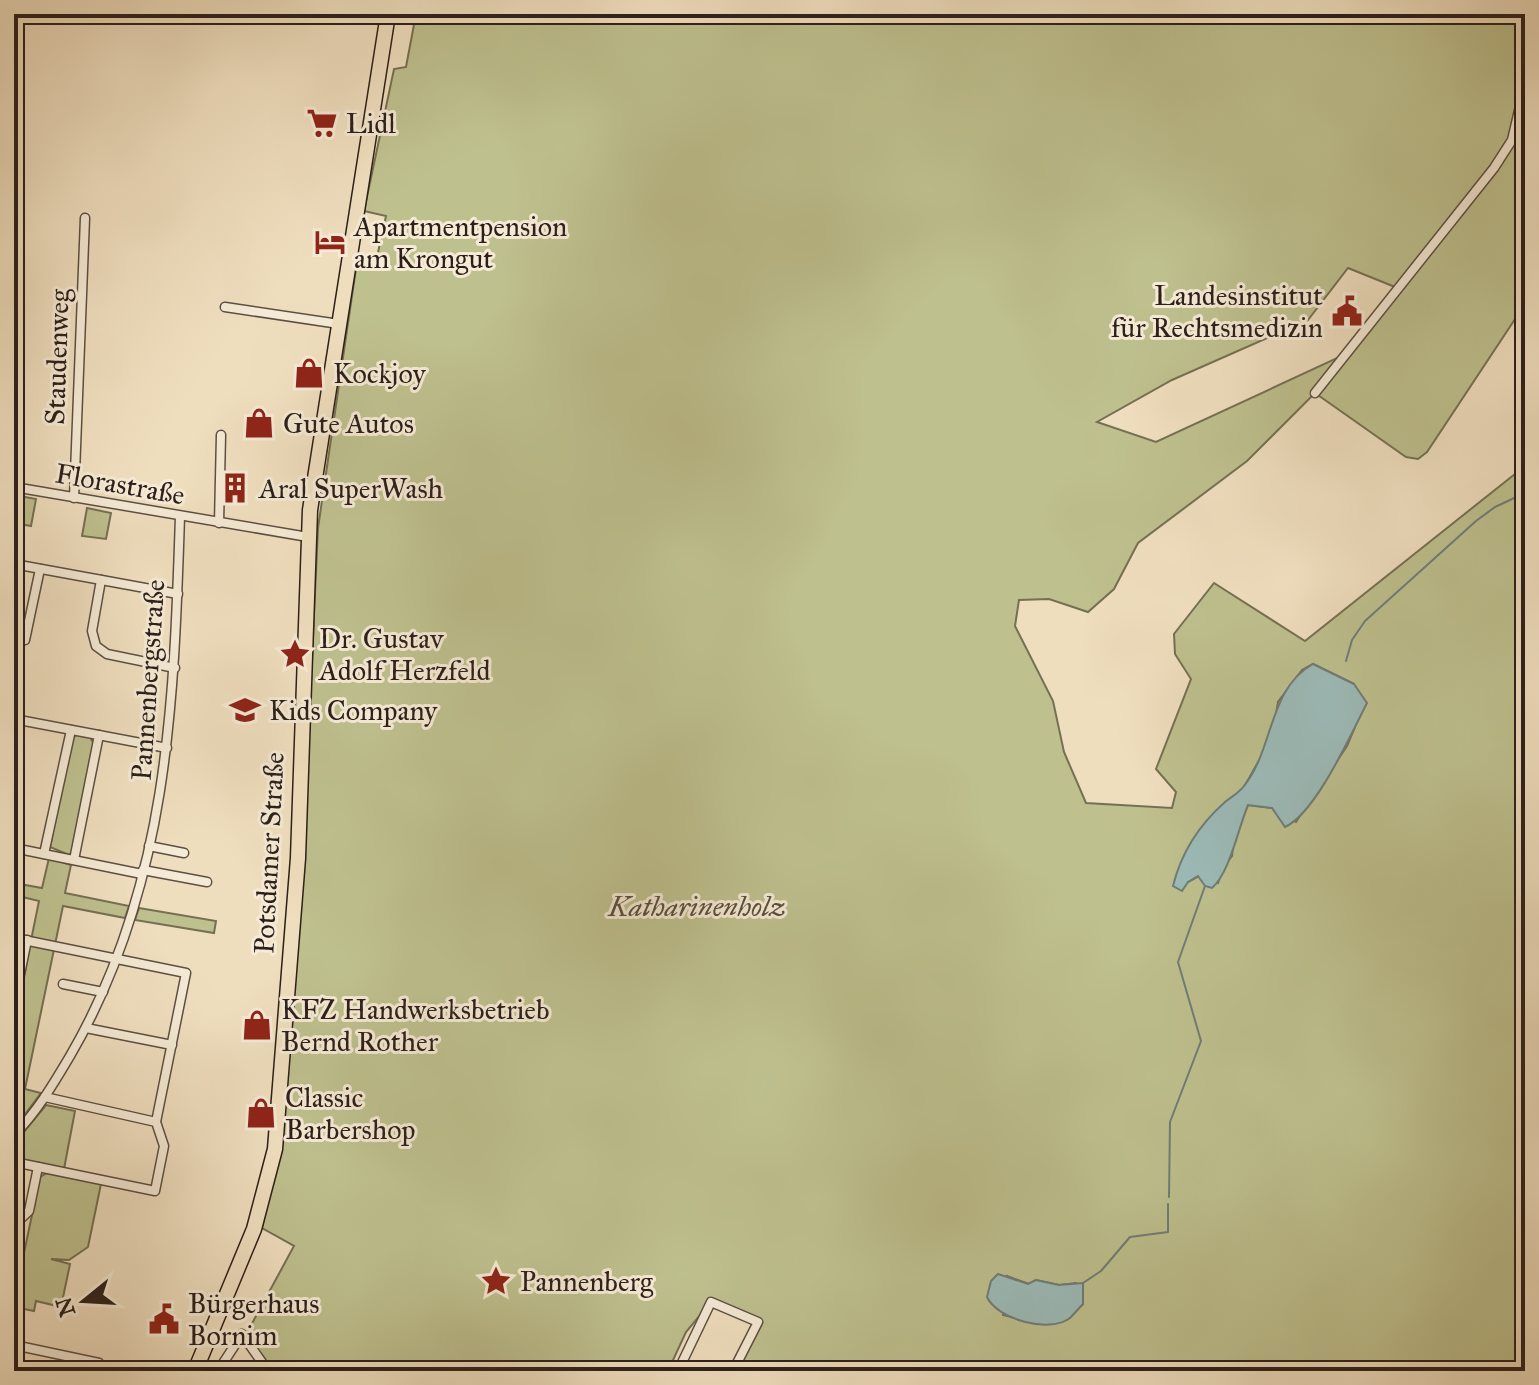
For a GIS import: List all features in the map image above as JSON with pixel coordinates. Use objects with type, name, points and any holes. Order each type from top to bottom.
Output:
[{"type":"main road","name":"Potsdamer Straße","points":[[195,1371],[254,1229],[275,1149],[298,858],[308,537],[388,14]]},
{"type":"street","points":[[1315,393],[1494,168],[1512,140],[1525,85]]},
{"type":"street","name":"Staudenweg","points":[[74,498],[85,218]]},
{"type":"street","points":[[225,307],[339,324]]},
{"type":"street","name":"Florastraße","points":[[219,523],[221,435]]},
{"type":"street","name":"Florastraße","points":[[14,487],[308,537]]},
{"type":"street","name":"Pannenbergstraße","points":[[14,1135],[45,1097],[86,1028],[103,992],[143,872],[161,800],[167,748],[175,668],[180,516]]},
{"type":"street","points":[[14,564],[178,594]]},
{"type":"street","points":[[14,638],[25,640],[40,569]]},
{"type":"street","points":[[101,580],[92,631],[96,646],[107,654],[175,668]]},
{"type":"street","points":[[14,719],[167,748]]},
{"type":"street","points":[[44,854],[71,730]]},
{"type":"street","points":[[74,860],[99,735]]},
{"type":"street","points":[[149,846],[184,853]]},
{"type":"street","points":[[14,848],[207,882]]},
{"type":"street","points":[[14,938],[186,973],[156,1122],[164,1146],[155,1191],[14,1162]]},
{"type":"street","points":[[14,1004],[27,940]]},
{"type":"street","points":[[63,984],[103,992]]},
{"type":"street","points":[[86,1028],[172,1045]]},
{"type":"street","points":[[45,1097],[156,1122]]},
{"type":"street","points":[[14,1225],[27,1215],[38,1167]]},
{"type":"street","points":[[678,1371],[711,1302],[758,1322],[733,1371]]},
{"type":"street","points":[[218,1371],[242,1334],[268,1371]]},
{"type":"street","points":[[14,1345],[99,1363]]},
{"type":"green space","name":"Katharinenholz","points":[[416,14],[1525,14],[1525,304],[1427,452],[1418,459],[1406,457],[1315,393],[1247,461],[1138,543],[1114,589],[1088,612],[1049,599],[1019,600],[1015,626],[1053,701],[1064,752],[1086,803],[1172,808],[1176,792],[1156,769],[1191,679],[1175,654],[1174,634],[1214,583],[1305,641],[1525,466],[1525,1371],[733,1371],[758,1322],[711,1302],[686,1332],[668,1371],[265,1371],[243,1340],[294,1246],[262,1228],[280,1149],[303,858],[318,528],[358,255],[377,257],[386,216],[364,211],[394,69],[406,67]],"holes":[[[1348,268],[1400,289],[1346,354],[1156,442],[1097,422],[1172,380],[1308,320]],[[1313,664],[1354,684],[1355,727],[1347,746],[1296,822],[1272,808],[1248,805],[1234,837],[1232,856],[1223,867],[1218,883],[1199,876],[1188,882],[1213,816],[1244,787],[1273,733],[1278,702],[1302,670]],[[1007,1276],[1029,1284],[1036,1280],[1059,1285],[1076,1283],[1083,1304],[1055,1322],[1037,1323],[1003,1315]]]},
{"type":"green space","points":[[14,495],[36,499],[31,526],[14,523]]},
{"type":"green space","points":[[87,508],[111,513],[106,539],[82,536]]},
{"type":"green space","points":[[78,734],[90,737],[94,744],[73,852],[69,855],[50,847],[71,739]]},
{"type":"green space","points":[[49,858],[71,865],[65,893],[129,906],[125,918],[63,906],[25,1089],[41,1093],[14,1129],[14,1024],[39,901],[14,895],[14,883],[42,888]]},
{"type":"green space","points":[[139,908],[216,921],[214,933],[135,920]]},
{"type":"green space","points":[[46,1105],[75,1111],[64,1169],[14,1159],[14,1144]]},
{"type":"green space","points":[[47,1173],[101,1184],[88,1247],[69,1260],[51,1259],[70,1264],[61,1307],[36,1301],[34,1311],[14,1307],[14,1271],[21,1267],[40,1177]]},
{"type":"water","points":[[1313,664],[1354,684],[1367,703],[1320,790],[1297,819],[1285,827],[1272,808],[1248,805],[1229,861],[1212,888],[1205,886],[1198,876],[1188,882],[1182,891],[1173,886],[1186,851],[1199,830],[1242,788],[1254,771],[1287,688]]},
{"type":"water","points":[[998,1274],[1028,1284],[1036,1280],[1059,1285],[1083,1283],[1083,1304],[1061,1323],[1037,1324],[1012,1318],[1001,1312],[987,1297],[991,1281]]},
{"type":"waterway","points":[[1346,661],[1352,640],[1365,621],[1476,521],[1495,507],[1525,493]]},
{"type":"waterway","points":[[1169,1197],[1170,1122],[1201,1041],[1178,962],[1205,886]]},
{"type":"waterway","points":[[1083,1283],[1101,1271],[1130,1237],[1168,1232],[1168,1204]]},
{"type":"place","name":"Lidl","points":[[322,123]]},
{"type":"place","name":"Apartmentpension am Krongut","points":[[330,242]]},
{"type":"place","name":"Landesinstitut für Rechtsmedizin","points":[[1347,311]]},
{"type":"place","name":"Kockjoy","points":[[309,373]]},
{"type":"place","name":"Gute Autos","points":[[259,423]]},
{"type":"place","name":"Aral SuperWash","points":[[235,488]]},
{"type":"place","name":"Dr. Gustav Adolf Herzfeld","points":[[295,654]]},
{"type":"place","name":"Kids Company","points":[[245,710]]},
{"type":"place","name":"KFZ Handwerksbetrieb Bernd Rother","points":[[257,1025]]},
{"type":"place","name":"Classic Barbershop","points":[[261,1113]]},
{"type":"place","name":"Pannenberg","points":[[496,1281]]},
{"type":"place","name":"Bürgerhaus Bornim","points":[[164,1319]]}]
